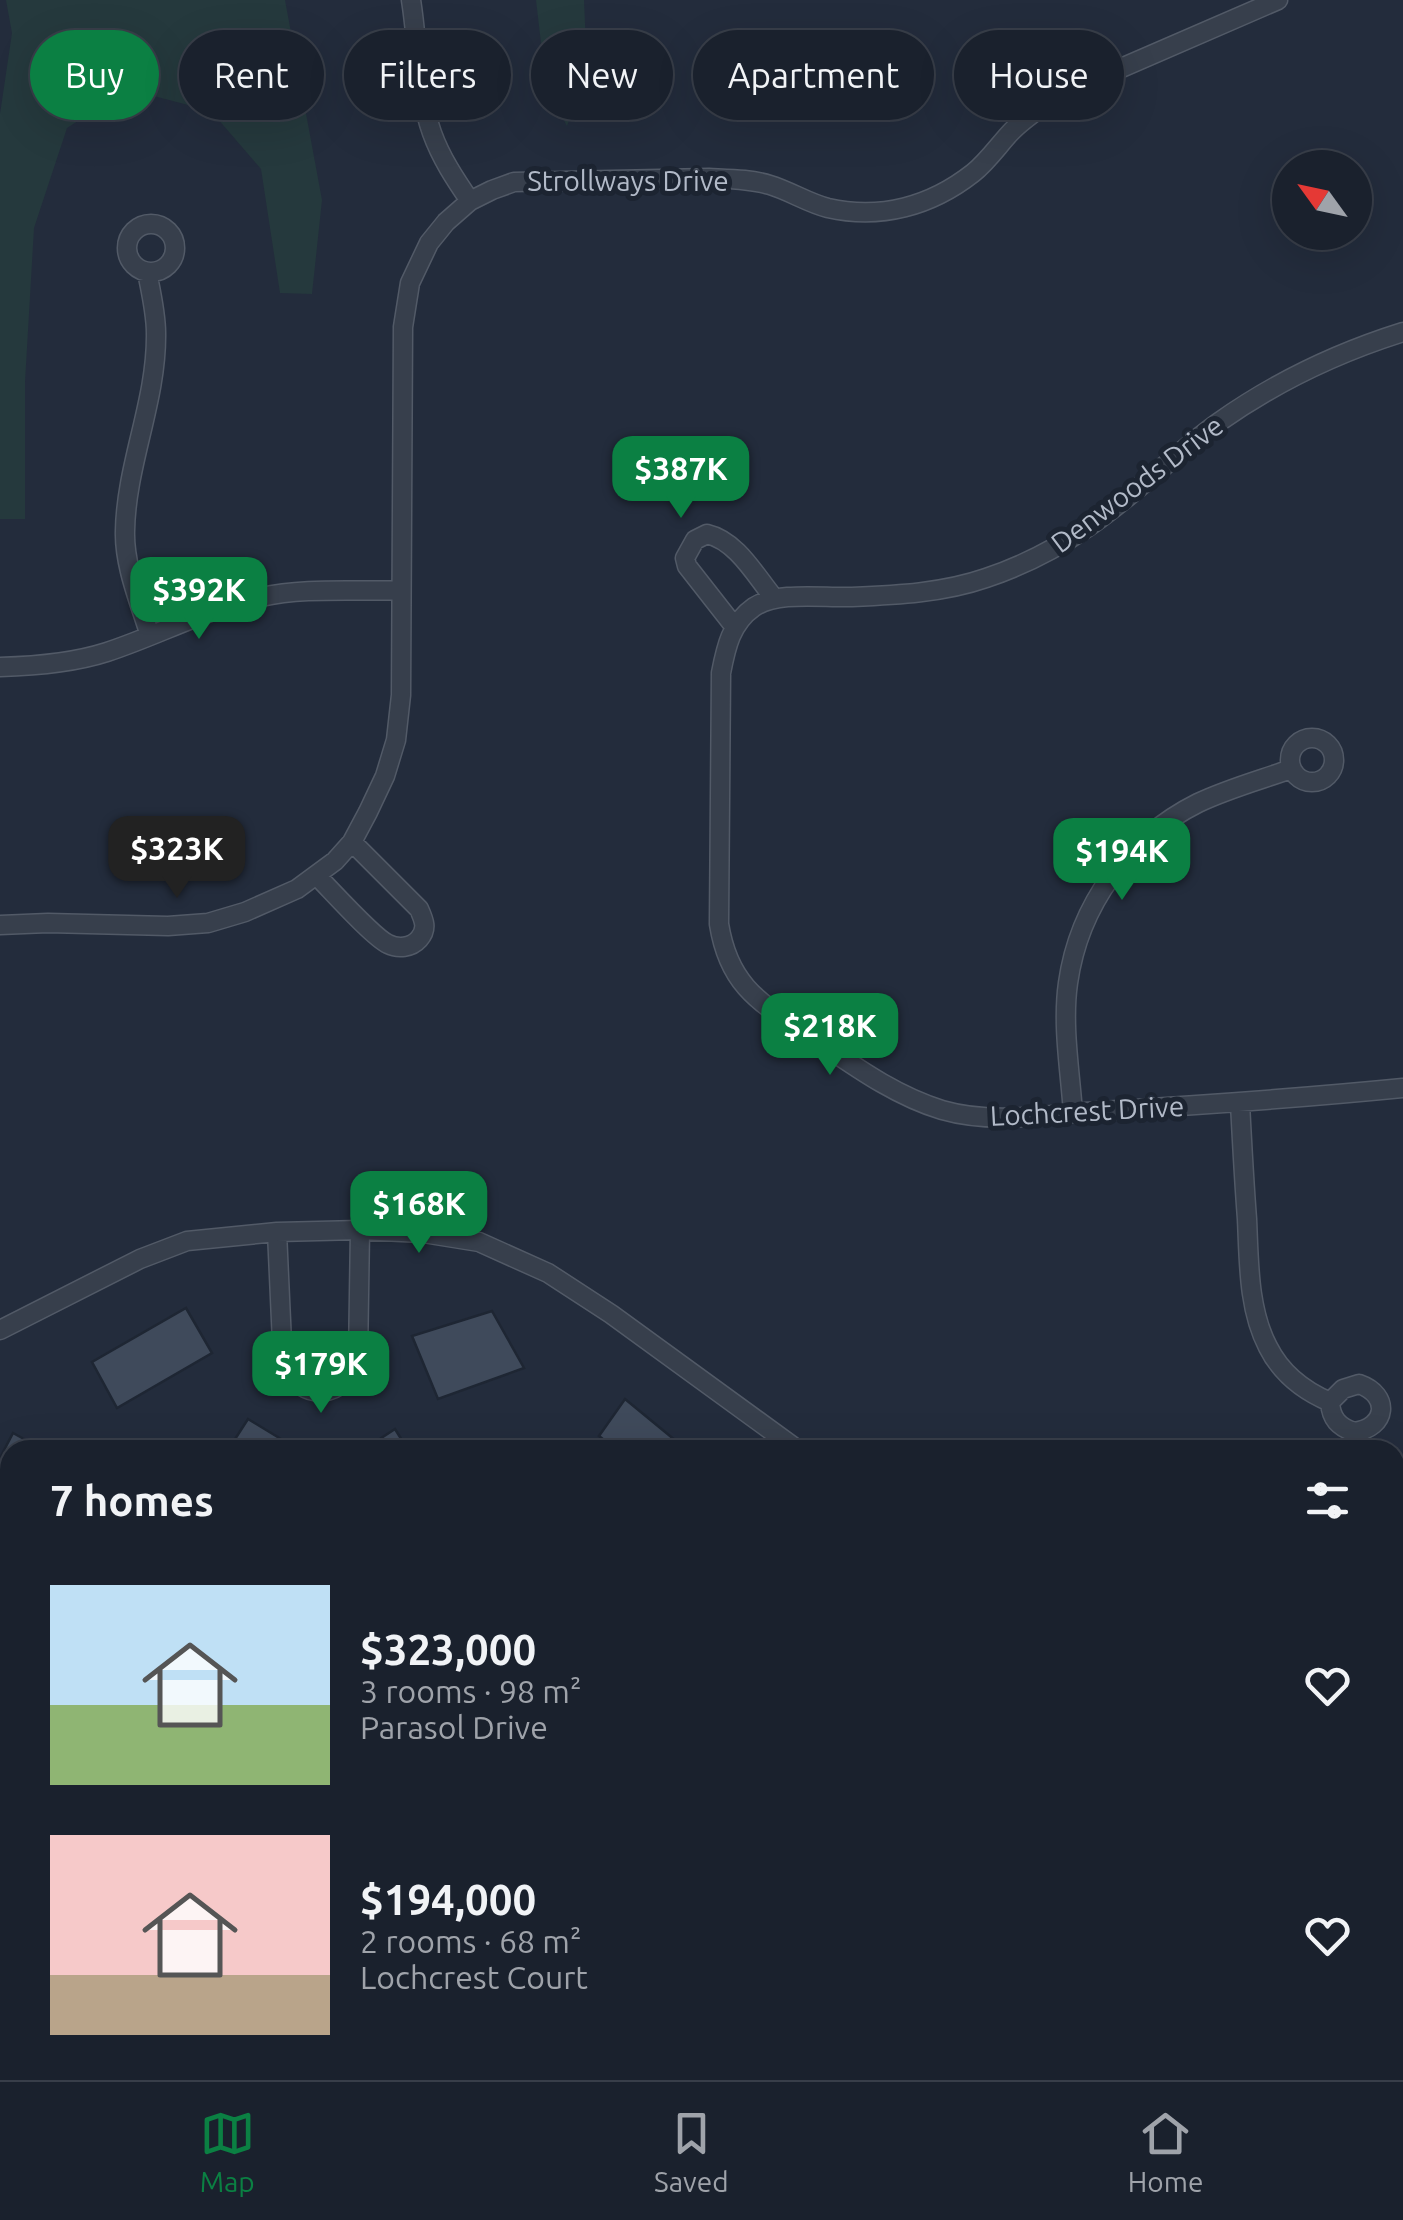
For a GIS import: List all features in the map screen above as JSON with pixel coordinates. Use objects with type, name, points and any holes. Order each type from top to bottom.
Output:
[{"type":"street","points":[[411,0],[431,130],[448,170],[470,202]]},
{"type":"street","name":"Strollways Drive","points":[[0,925],[208,923],[273,902],[317,876],[352,842],[385,776],[396,740],[401,695],[403,327],[410,283],[428,243],[470,202],[514,182],[709,178],[770,185],[826,207],[869,212],[902,209],[947,191],[976,171],[1011,132],[1059,95],[1278,0]]},
{"type":"street","points":[[147,272],[156,333],[147,408],[128,490],[124,536],[132,580],[150,636]]},
{"type":"street","name":"Denwoods Drive","points":[[774,598],[924,592],[985,578],[1044,554],[1090,526],[1216,424],[1260,394],[1310,366],[1403,332]]},
{"type":"street","points":[[707,534],[721,538],[774,598],[756,605],[734,626],[687,566],[687,552],[695,540],[707,534]]},
{"type":"street","points":[[0,667],[66,662],[104,653],[260,597],[294,592],[400,590]]},
{"type":"street","name":"Lochcrest Drive","points":[[734,626],[721,673],[720,924],[723,947],[732,968],[767,1007],[884,1086],[946,1111],[982,1117],[1027,1118],[1403,1088]]},
{"type":"street","points":[[1073,1113],[1066,1011],[1068,982],[1076,944],[1110,876],[1132,850],[1175,817],[1199,803],[1292,769]]},
{"type":"street","points":[[317,876],[384,943],[400,947],[418,941],[424,930],[419,909],[352,842]]},
{"type":"street","points":[[1240,1103],[1257,1320],[1280,1367],[1297,1384],[1330,1402]]},
{"type":"street","points":[[277,1232],[283,1365],[300,1386],[319,1392],[344,1384],[358,1359],[360,1230]]},
{"type":"street","points":[[0,1330],[140,1258],[187,1241],[277,1232],[424,1233],[480,1242],[548,1273],[784,1440]]},
{"type":"green space","points":[[6,0],[285,0],[291,30],[179,30],[179,103],[159,97],[159,30],[30,30],[30,120],[79,120],[67,128],[34,228],[25,382],[25,519],[0,519],[0,114],[12,33]]},
{"type":"green space","points":[[536,0],[584,0],[585,30],[539,30]]},
{"type":"green space","points":[[219,120],[307,120],[322,200],[312,294],[280,293],[261,169]]},
{"type":"building","points":[[186,1308],[212,1353],[117,1408],[92,1362]]},
{"type":"building","points":[[492,1311],[524,1368],[438,1399],[412,1336]]},
{"type":"building","points":[[625,1399],[675,1440],[604,1440],[599,1436]]},
{"type":"building","points":[[248,1419],[283,1440],[234,1440]]},
{"type":"building","points":[[395,1429],[402,1440],[378,1440]]}]
